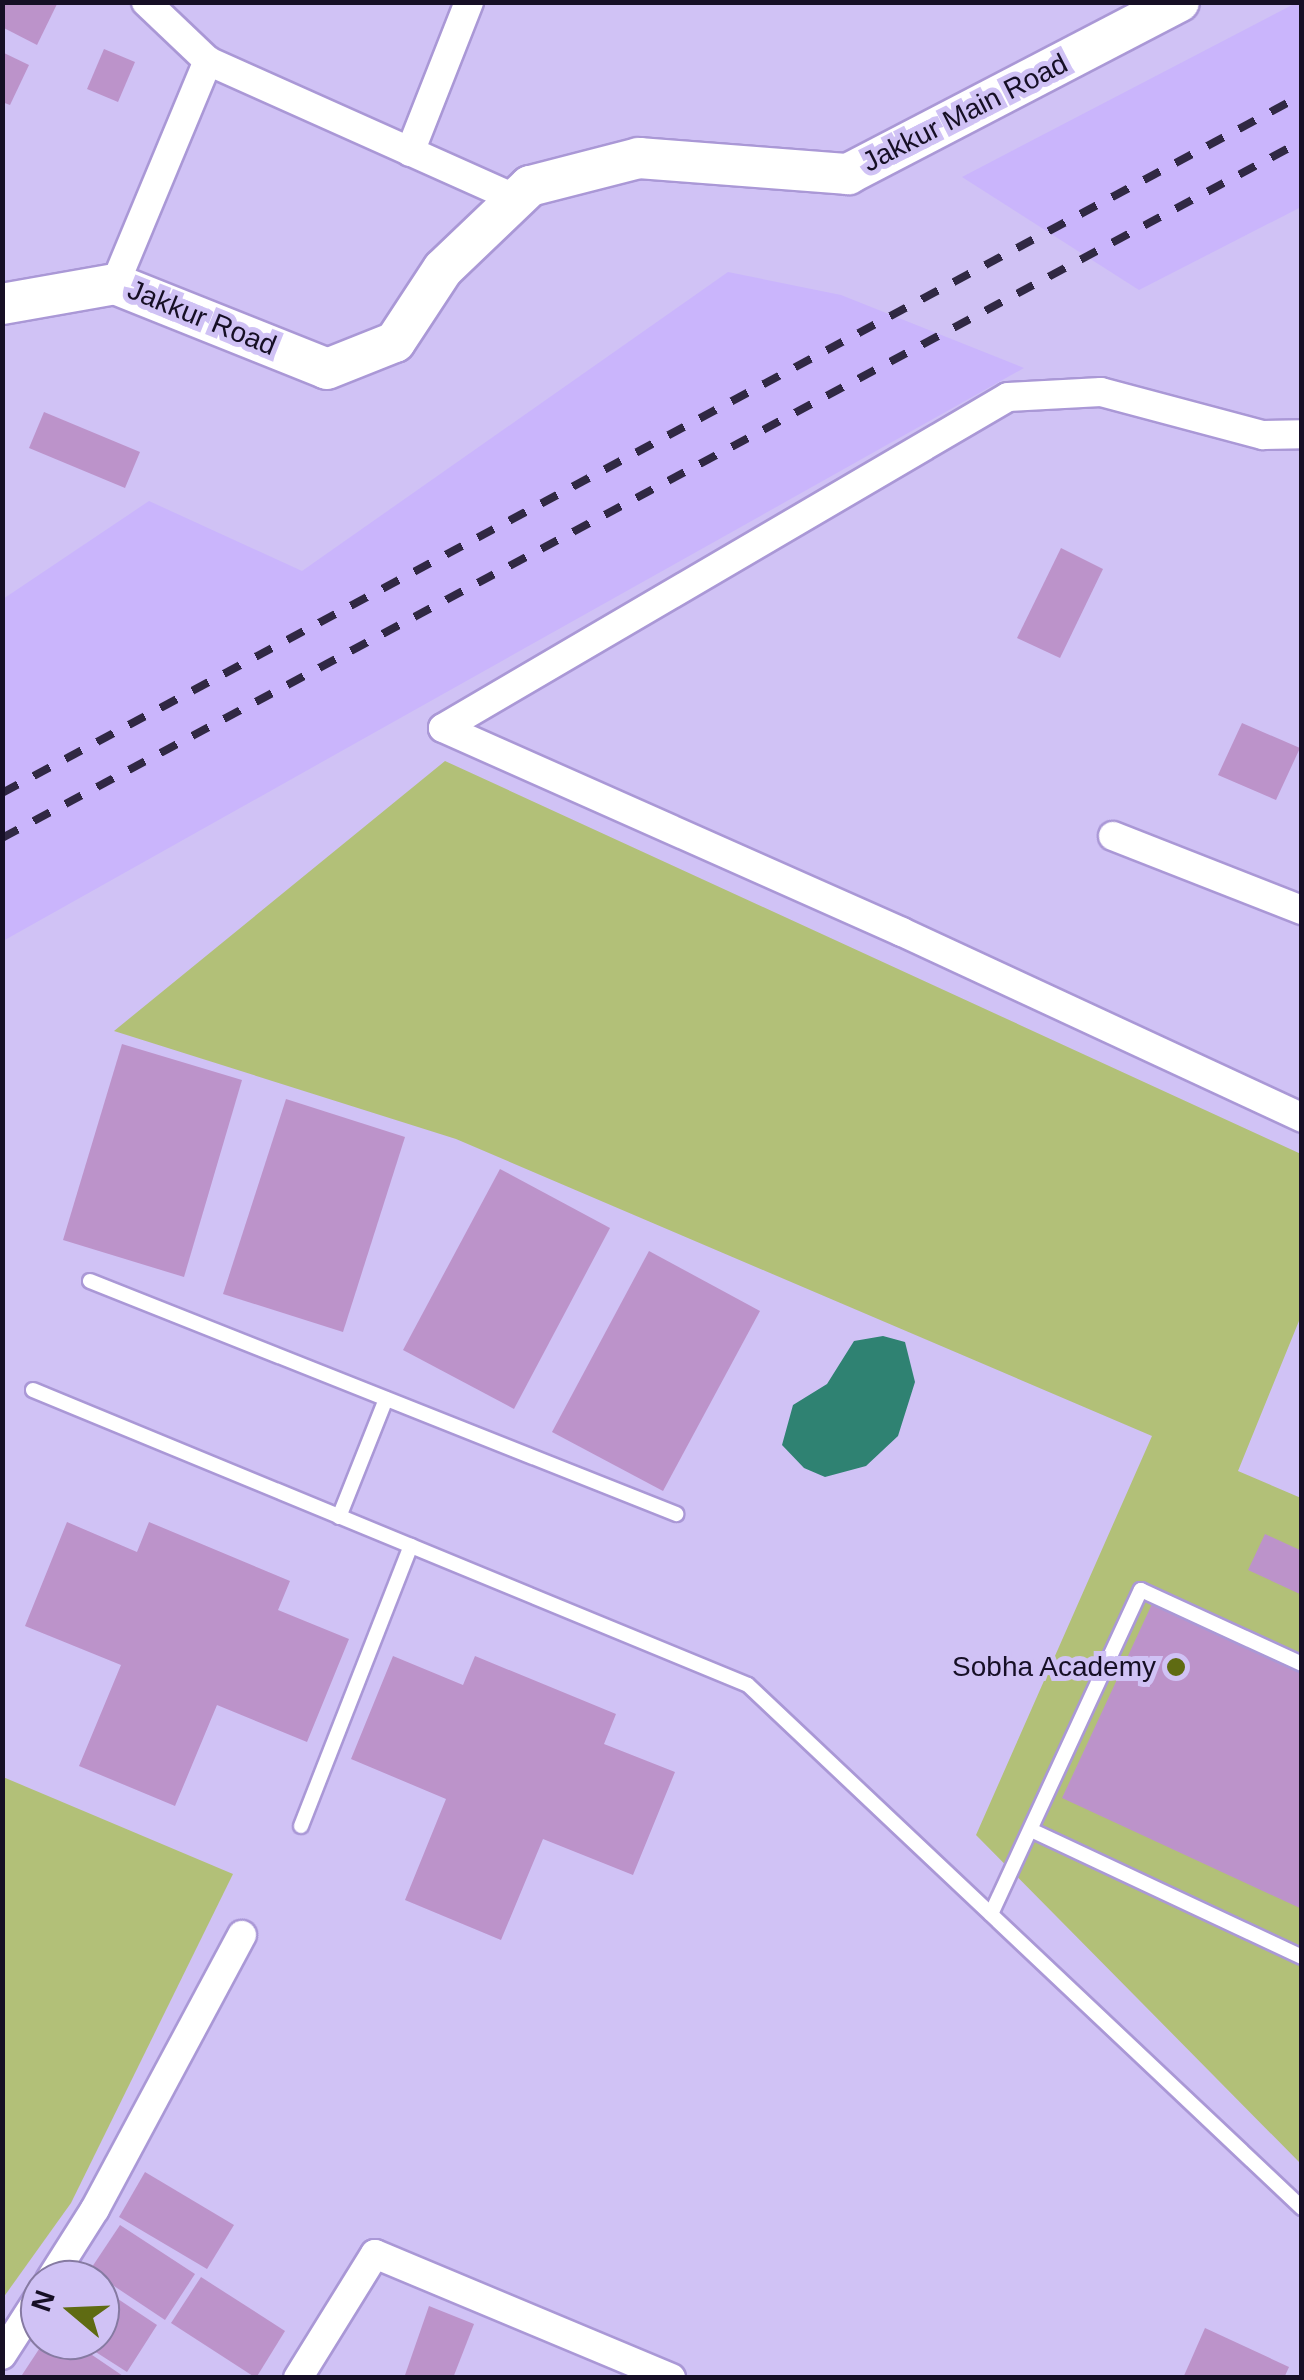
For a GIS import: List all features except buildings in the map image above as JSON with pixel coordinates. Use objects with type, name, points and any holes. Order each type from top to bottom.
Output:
[{"type":"street","points":[[146,2],[208,61],[516,199]]},
{"type":"street","points":[[410,152],[468,2]]},
{"type":"street","name":"Jakkur Main Road","points":[[395,342],[443,269],[530,186],[639,158],[848,174],[1179,2]]},
{"type":"street","points":[[116,284],[208,61]]},
{"type":"street","name":"Jakkur Road","points":[[2,304],[116,284],[327,369],[395,342]]},
{"type":"street","points":[[1302,434],[1264,435],[1100,392],[1008,397],[443,728],[902,932],[1302,1118]]},
{"type":"street","points":[[1113,836],[1302,910]]},
{"type":"street","points":[[62,2260],[95,2208],[242,1935]]},
{"type":"street","points":[[298,2378],[376,2254],[671,2378]]},
{"type":"street","points":[[2,2355],[20,2327]]},
{"type":"lane","points":[[90,1281],[676,1514]]},
{"type":"lane","points":[[33,1390],[748,1685],[1302,2208]]},
{"type":"lane","points":[[339,1518],[386,1399]]},
{"type":"lane","points":[[301,1826],[411,1546]]},
{"type":"lane","points":[[991,1914],[1141,1590],[1302,1664]]},
{"type":"lane","points":[[1032,1830],[1302,1957]]},
{"type":"shaded area","points":[[1302,3],[1301,207],[1139,290],[962,177]]},
{"type":"shaded area","points":[[728,272],[841,295],[1024,368],[3,941],[3,599],[149,501],[302,571]]},
{"type":"shaded area","points":[[445,761],[1301,1154],[1301,1316],[1238,1471],[1301,1498],[1301,2164],[976,1835],[1152,1436],[456,1139],[114,1031]]},
{"type":"shaded area","points":[[883,1336],[905,1342],[915,1382],[898,1436],[866,1466],[825,1477],[804,1468],[782,1445],[793,1405],[827,1384],[854,1341]]},
{"type":"shaded area","points":[[3,1777],[233,1874],[71,2203],[30,2260],[20,2260],[20,2274],[3,2298]]},
{"type":"railway","points":[[2,793],[1302,95]]},
{"type":"railway","points":[[2,838],[1302,141]]},
{"type":"place","name":"Sobha Academy","points":[[1176,1667]]}]
